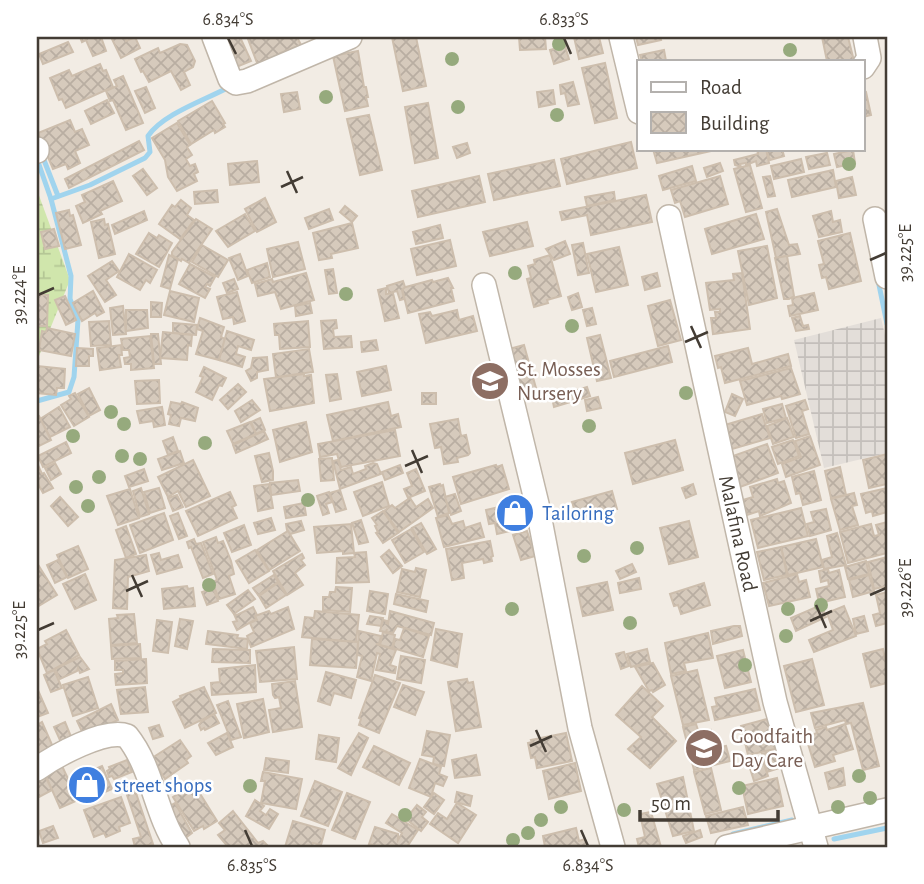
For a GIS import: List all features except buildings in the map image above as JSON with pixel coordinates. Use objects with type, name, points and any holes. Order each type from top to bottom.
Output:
[{"type":"street","points":[[214,37],[230,79],[236,83],[247,81],[350,37]]},
{"type":"street","points":[[621,37],[637,104]]},
{"type":"street","points":[[864,66],[869,58],[865,37]]},
{"type":"street","name":"Malafina Road","points":[[669,217],[775,702],[814,838]]},
{"type":"street","points":[[875,219],[887,277]]},
{"type":"street","points":[[484,285],[537,504],[580,728],[613,847]]},
{"type":"street","points":[[38,765],[89,742],[116,734],[127,736],[178,847]]},
{"type":"street","points":[[727,847],[814,838],[887,810]]},
{"type":"shaded area","points":[[881,318],[887,344],[887,453],[824,468],[794,340]]},
{"type":"green space","points":[[37,190],[70,280],[37,361]]},
{"type":"waterway","points":[[51,199],[90,185],[145,158],[150,152],[148,136],[164,120],[231,86]]},
{"type":"waterway","points":[[42,155],[58,196]]},
{"type":"waterway","points":[[37,159],[51,199],[71,276],[70,299],[78,320],[74,377],[69,392],[37,401]]},
{"type":"waterway","points":[[878,280],[887,324]]},
{"type":"waterway","points":[[733,834],[792,820]]},
{"type":"waterway","points":[[834,839],[887,828]]},
{"type":"place","name":"St. Mosses Nursery","points":[[490,381]]},
{"type":"place","name":"Tailoring","points":[[515,513]]},
{"type":"place","name":"Goodfaith Day Care","points":[[704,748]]},
{"type":"place","name":"street shops","points":[[87,785]]}]
